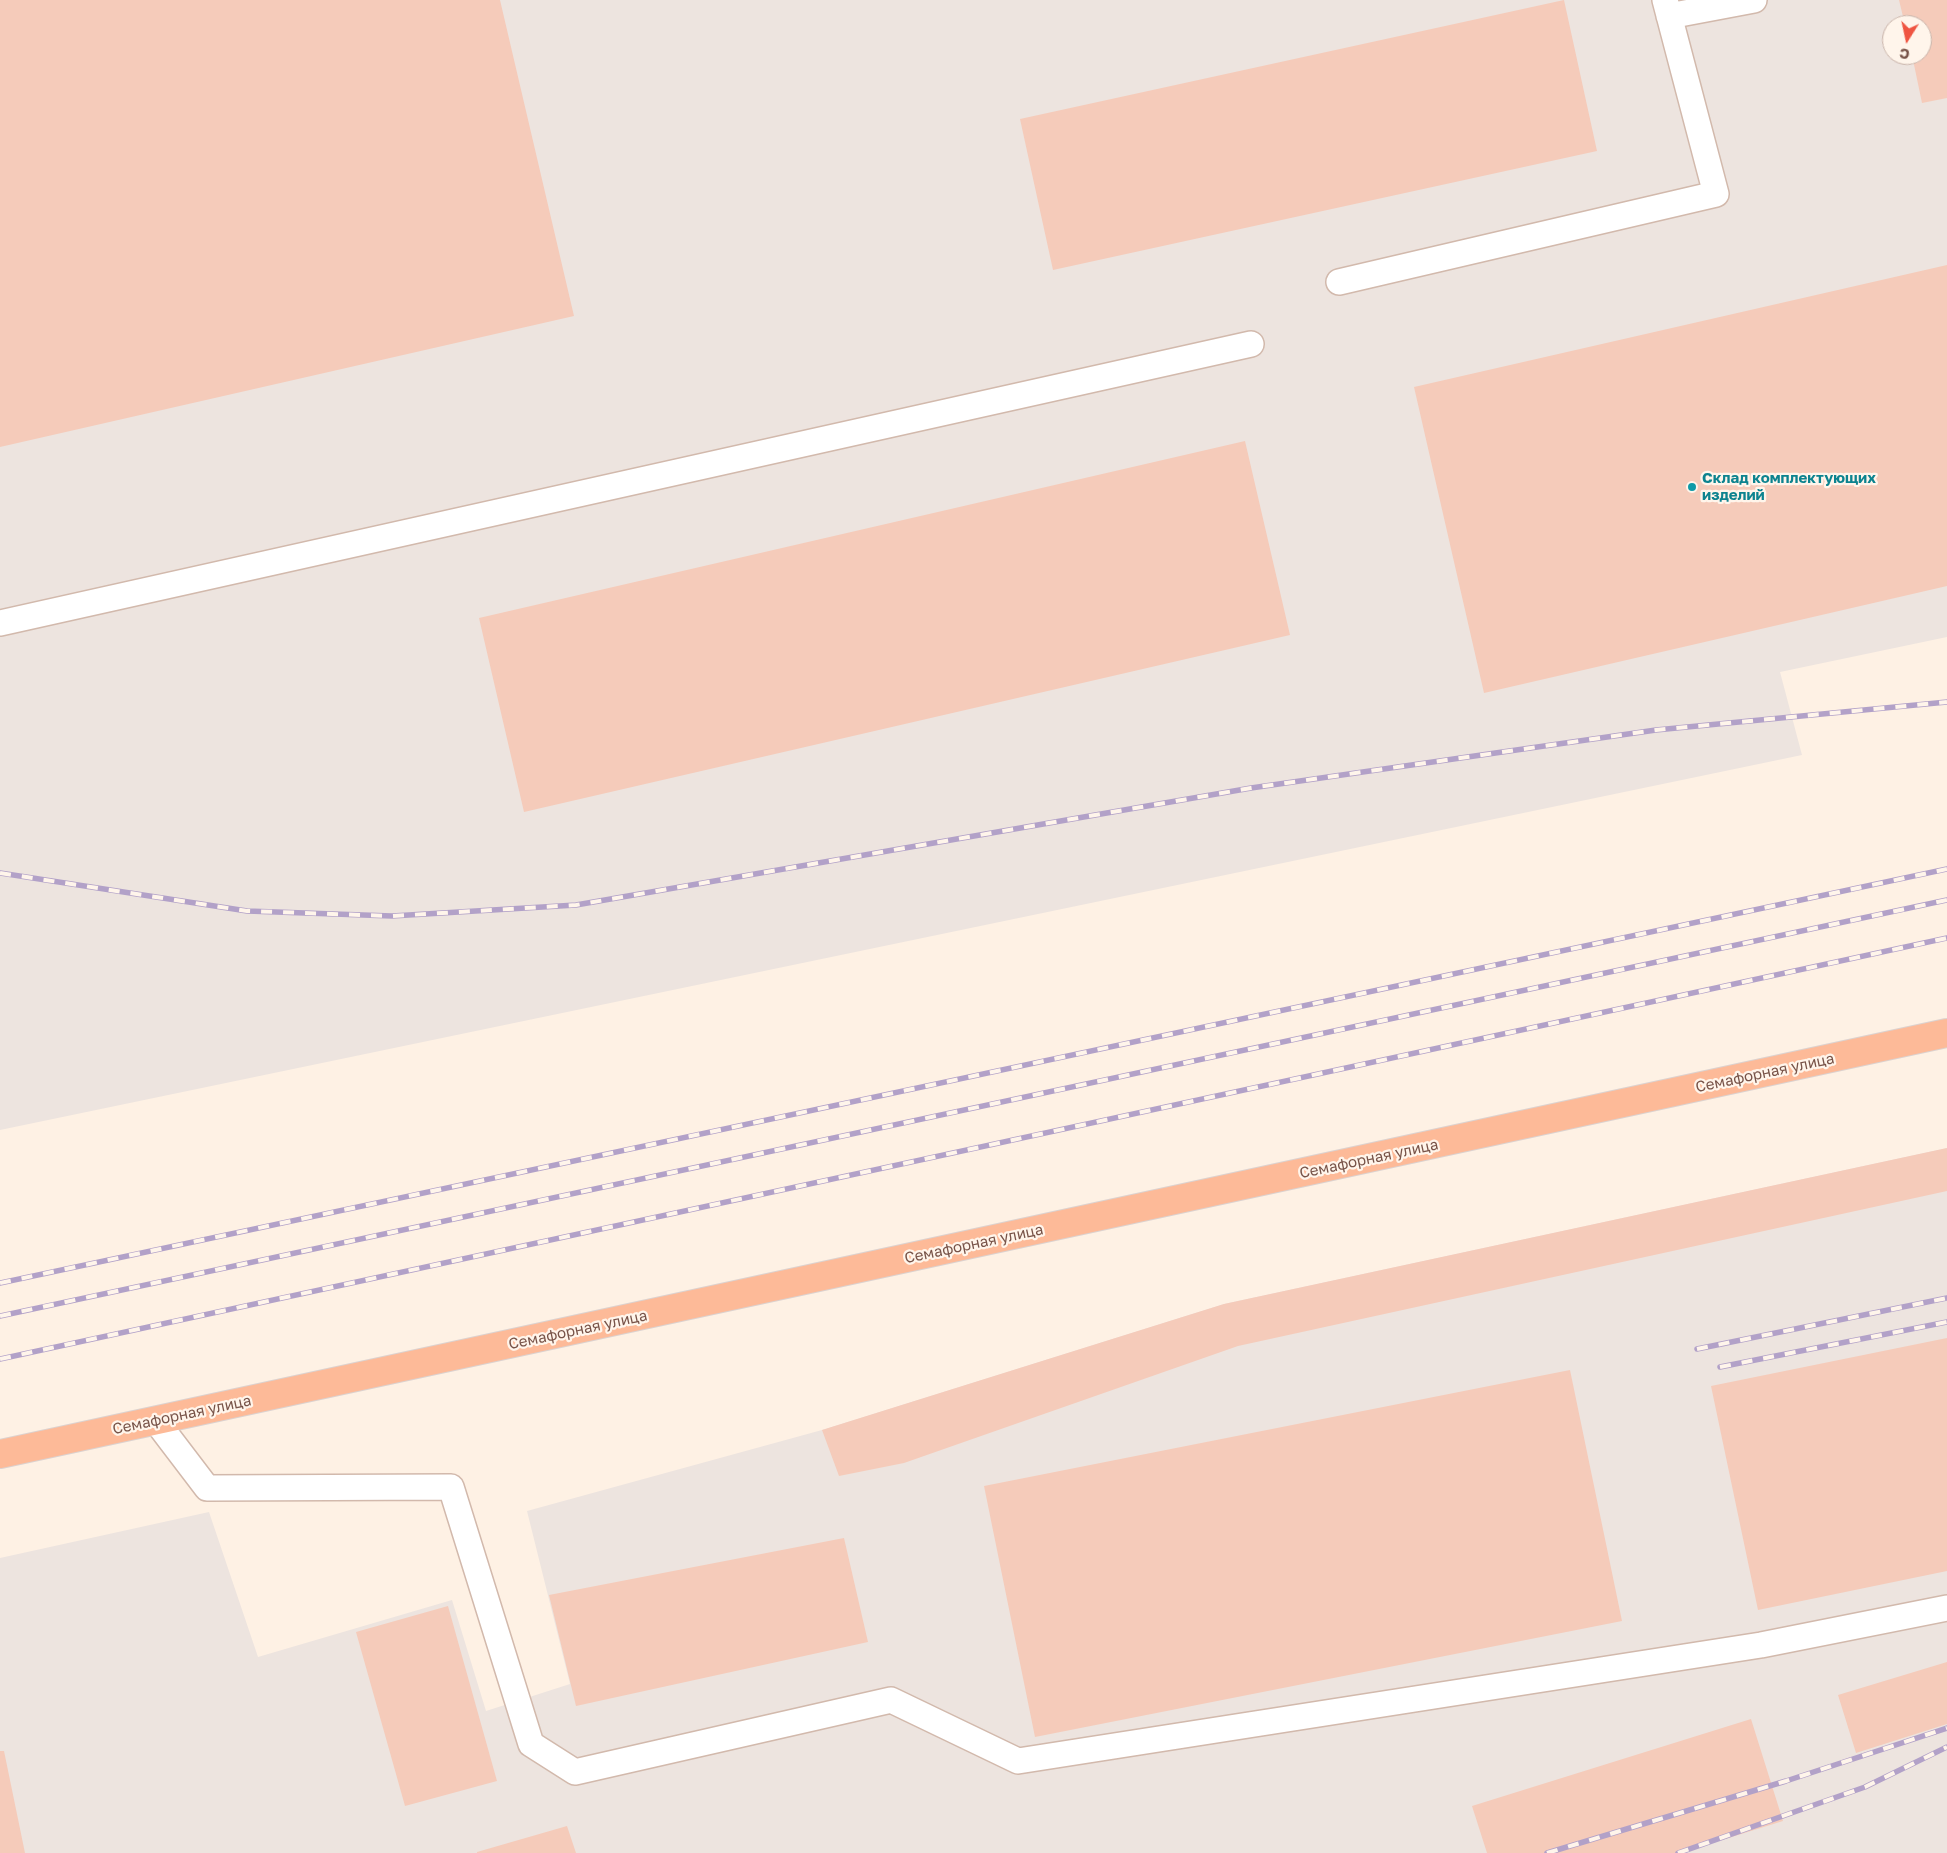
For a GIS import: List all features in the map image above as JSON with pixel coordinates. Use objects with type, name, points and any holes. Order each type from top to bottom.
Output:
[{"type":"highway","name":"Семафорная улица","points":[[0,1454],[1947,1033]]},
{"type":"lane","points":[[1338,282],[1716,194],[1667,8],[1754,0]]},
{"type":"lane","points":[[0,623],[1251,344]]},
{"type":"lane","points":[[156,1421],[207,1488],[451,1487],[531,1744],[575,1772],[891,1700],[1018,1761],[1761,1645],[1947,1608]]},
{"type":"shaded area","points":[[0,0],[1947,0],[1947,637],[1780,672],[1802,755],[0,1130]]},
{"type":"shaded area","points":[[1947,1148],[1947,1853],[0,1853],[0,1558],[209,1512],[258,1657],[452,1600],[486,1711],[570,1684],[527,1511],[822,1430],[1224,1304]]},
{"type":"building","points":[[0,0],[500,0],[574,316],[0,447]]},
{"type":"building","points":[[1564,0],[1597,151],[1053,270],[1020,119]]},
{"type":"building","points":[[1899,0],[1947,0],[1947,98],[1922,103],[1914,65],[1932,65],[1932,15],[1903,15]]},
{"type":"building","name":"Склад комплектующих изделий","points":[[1947,265],[1947,586],[1484,693],[1414,387]]},
{"type":"building","points":[[1245,441],[1290,635],[524,812],[479,618]]},
{"type":"building","points":[[1947,1148],[1947,1191],[1238,1346],[904,1463],[839,1476],[822,1430],[1224,1304]]},
{"type":"building","points":[[1947,1338],[1947,1571],[1758,1610],[1711,1386]]},
{"type":"building","points":[[1570,1370],[1622,1621],[1035,1737],[984,1486]]},
{"type":"building","points":[[844,1538],[868,1642],[576,1706],[549,1595]]},
{"type":"building","points":[[448,1606],[497,1781],[405,1806],[356,1632]]},
{"type":"building","points":[[1947,1662],[1947,1724],[1856,1753],[1838,1695]]},
{"type":"building","points":[[1751,1719],[1783,1821],[1680,1853],[1487,1853],[1472,1806]]},
{"type":"building","points":[[0,1751],[4,1751],[25,1853],[0,1853]]},
{"type":"building","points":[[567,1826],[576,1853],[477,1853],[477,1852]]},
{"type":"railway","points":[[0,873],[247,911],[392,916],[576,905],[1251,788],[1656,730],[1947,702]]},
{"type":"railway","points":[[0,1283],[1947,869]]},
{"type":"railway","points":[[0,1316],[1947,900]]},
{"type":"railway","points":[[0,1359],[1947,938]]},
{"type":"railway","points":[[1697,1349],[1947,1298]]},
{"type":"railway","points":[[1720,1367],[1947,1322]]},
{"type":"railway","points":[[1547,1853],[1786,1781],[1947,1728]]},
{"type":"railway","points":[[1678,1853],[1865,1787],[1947,1747]]},
{"type":"place","name":"Склад комплектующих изделий","points":[[1692,487]]}]
